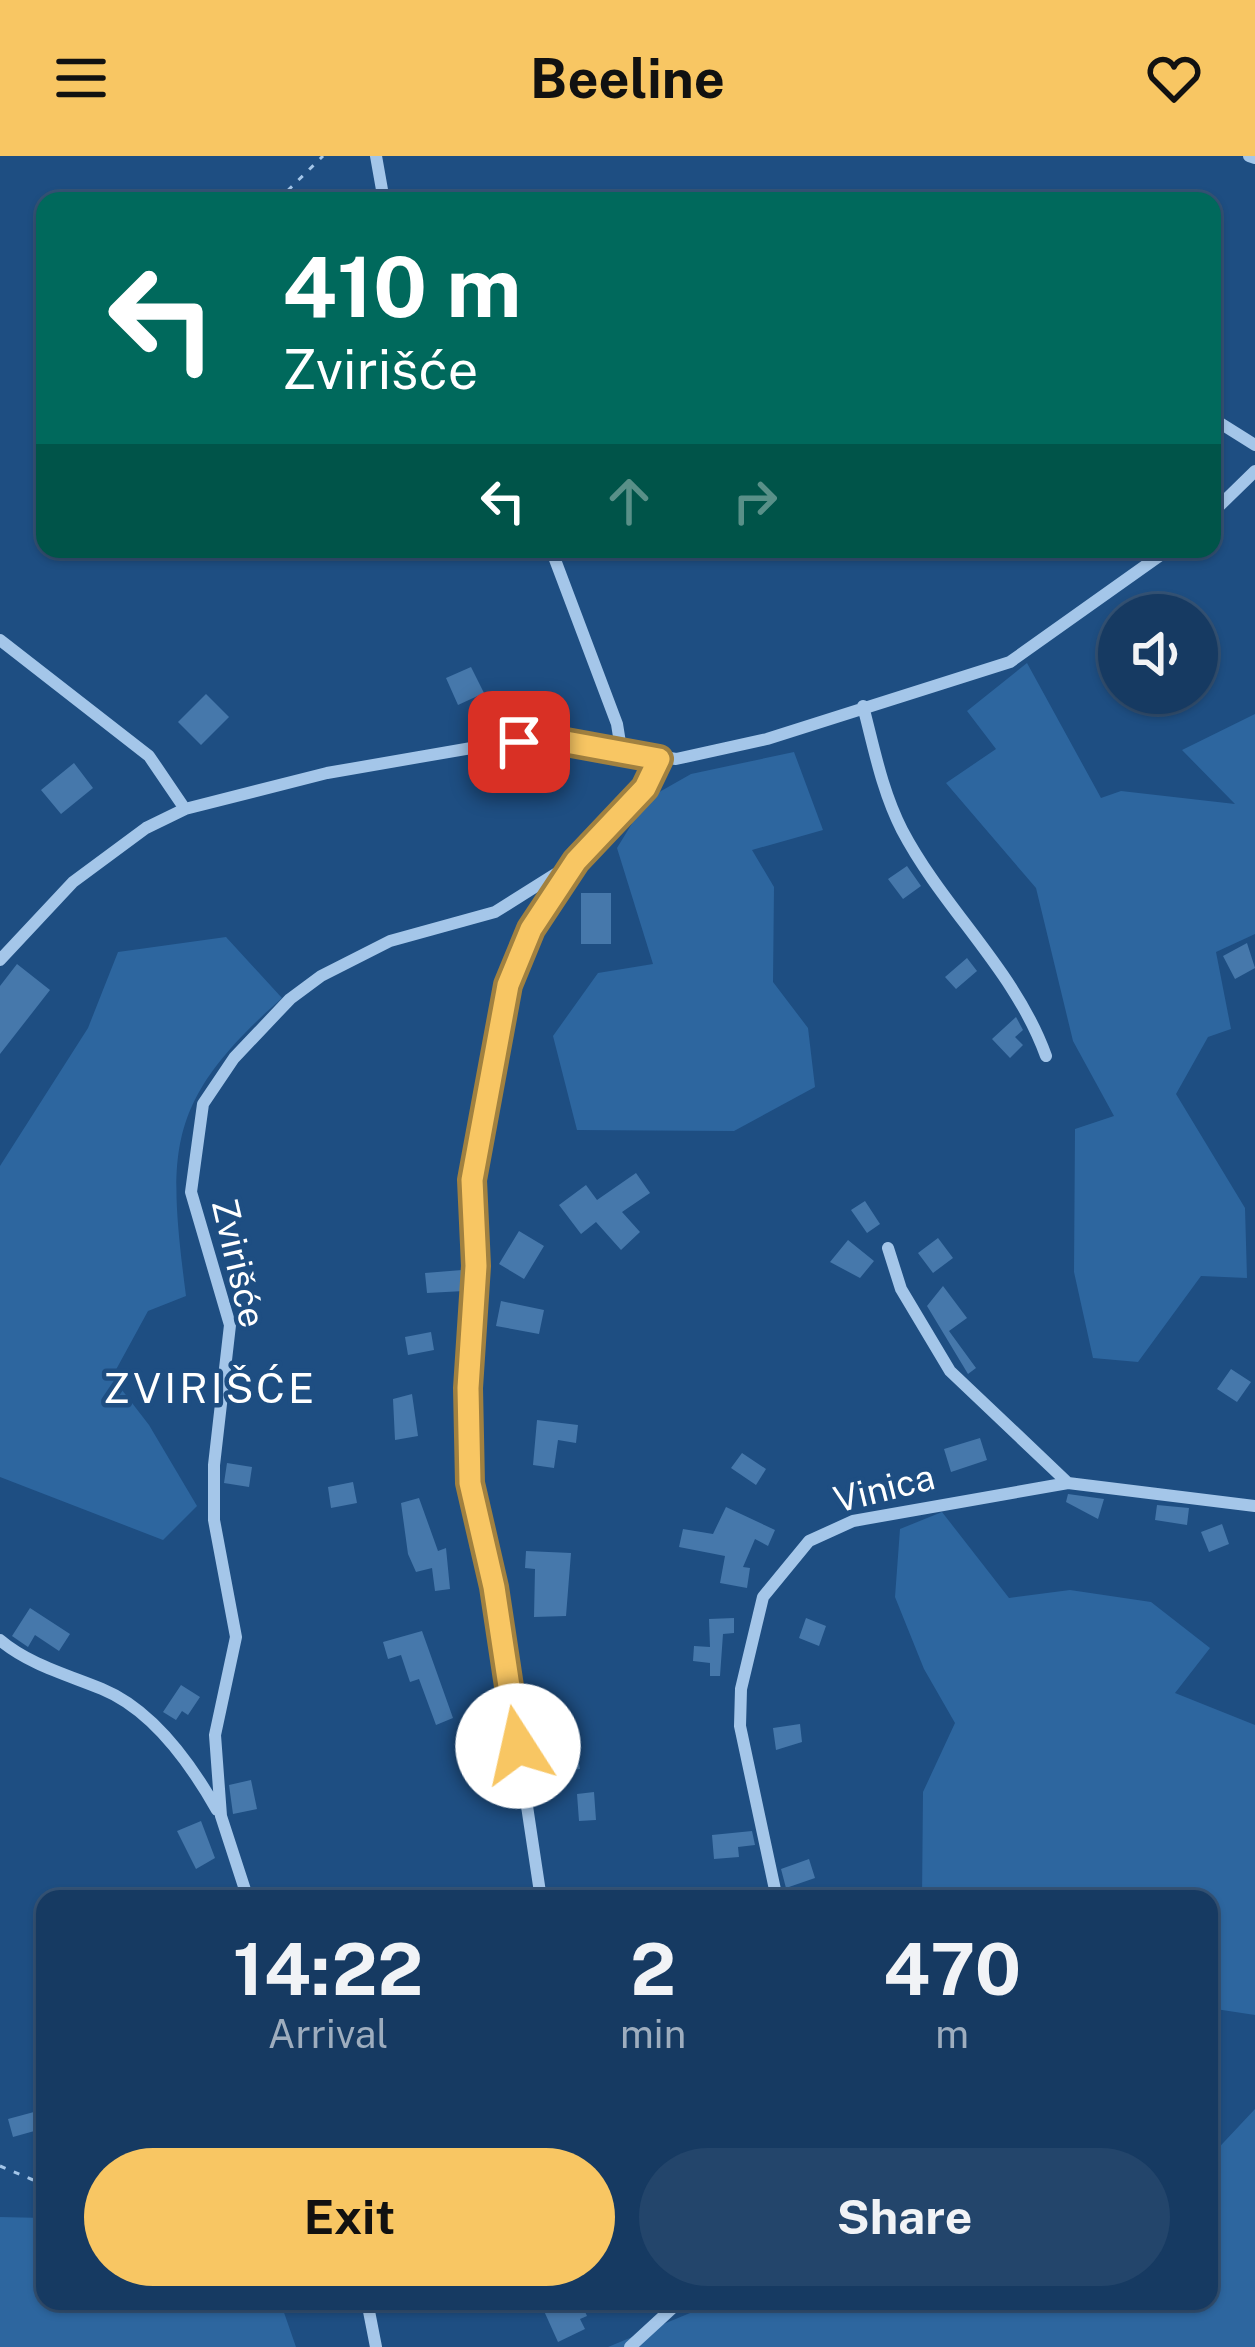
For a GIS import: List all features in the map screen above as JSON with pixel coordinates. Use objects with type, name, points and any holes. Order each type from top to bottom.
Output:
[{"type":"street","points":[[376,156],[382,192]]},
{"type":"street","points":[[1221,424],[1255,445]]},
{"type":"street","points":[[1221,504],[1255,471]]},
{"type":"street","points":[[553,558],[616,724],[621,749]]},
{"type":"street","points":[[0,960],[73,882],[146,828],[185,809],[327,773],[483,746],[555,740],[659,759],[767,739],[1010,662],[1156,558]]},
{"type":"street","points":[[0,640],[148,756],[185,809]]},
{"type":"street","points":[[863,706],[885,793],[904,834],[1031,1014],[1046,1056]]},
{"type":"street","name":"Zvirišće","points":[[540,1890],[494,1587],[470,1483],[468,1388],[476,1266],[472,1180],[508,985],[531,929],[576,861],[645,788],[659,759]]},
{"type":"street","name":"Zvirišće","points":[[221,1816],[215,1735],[236,1637],[214,1520],[214,1465],[230,1325],[191,1192],[203,1104],[234,1058],[290,999],[321,976],[390,941],[495,912],[576,861]]},
{"type":"street","points":[[888,1248],[901,1289],[950,1371],[1068,1483]]},
{"type":"street","name":"Vinica","points":[[775,1890],[740,1708],[748,1649],[763,1598],[786,1563],[809,1541],[853,1521],[1068,1483],[1255,1506]]},
{"type":"street","name":"Zvirišće","points":[[0,1640],[107,1691],[191,1763],[221,1816],[245,1890]]},
{"type":"street","points":[[369,2310],[376,2347]]},
{"type":"street","points":[[630,2347],[670,2310]]},
{"type":"path","points":[[286,192],[323,156]]},
{"type":"path","points":[[0,2166],[36,2181]]},
{"type":"shaded area","points":[[1027,663],[1101,798],[1121,791],[1235,804],[1182,750],[1255,714],[1255,934],[1216,952],[1231,1029],[1208,1037],[1176,1094],[1245,1208],[1247,1278],[1201,1276],[1138,1362],[1093,1358],[1074,1272],[1075,1129],[1114,1116],[1073,1041],[1036,888],[946,783],[996,749],[967,711]]},
{"type":"shaded area","points":[[794,752],[823,830],[752,850],[774,887],[773,982],[808,1028],[815,1087],[734,1131],[577,1130],[553,1036],[598,973],[653,964],[617,848],[647,799],[691,774]]},
{"type":"shaded area","points":[[226,937],[282,998],[215,1067],[196,1099],[183,1130],[177,1164],[186,1296],[148,1311],[112,1377],[149,1425],[197,1506],[163,1540],[0,1477],[0,1166],[88,1028],[118,952]]},
{"type":"shaded area","points":[[942,1512],[1009,1598],[1070,1590],[1151,1602],[1210,1648],[1175,1693],[1255,1725],[1255,2015],[1218,2009],[1218,1890],[922,1890],[923,1792],[955,1723],[924,1669],[895,1597],[900,1529]]},
{"type":"shaded area","points":[[1255,2109],[1255,2347],[608,2347],[697,2310],[1218,2310],[1218,2148]]},
{"type":"shaded area","points":[[0,2217],[36,2218],[36,2310],[283,2310],[296,2347],[0,2347]]},
{"type":"building","points":[[471,667],[484,693],[458,705],[446,678]]},
{"type":"building","points":[[206,694],[229,717],[201,745],[178,722]]},
{"type":"building","points":[[74,763],[93,788],[61,814],[41,790]]},
{"type":"building","points":[[907,866],[921,886],[903,899],[888,879]]},
{"type":"building","points":[[581,893],[611,893],[611,944],[581,944]]},
{"type":"building","points":[[1247,943],[1255,968],[1235,979],[1223,956]]},
{"type":"building","points":[[967,958],[977,971],[956,989],[945,977]]},
{"type":"building","points":[[17,964],[50,990],[0,1054],[0,986]]},
{"type":"building","points":[[1016,1017],[1023,1030],[1015,1037],[1023,1045],[1010,1058],[992,1039]]},
{"type":"building","points":[[636,1173],[650,1193],[622,1212],[640,1232],[621,1250],[596,1222],[581,1234],[559,1205],[586,1185],[597,1200]]},
{"type":"building","points":[[865,1201],[880,1224],[867,1233],[851,1210]]},
{"type":"building","points":[[519,1231],[544,1246],[524,1279],[499,1264]]},
{"type":"building","points":[[938,1238],[953,1258],[933,1273],[918,1253]]},
{"type":"building","points":[[848,1240],[874,1261],[860,1278],[830,1262]]},
{"type":"building","points":[[462,1270],[464,1291],[427,1293],[425,1273]]},
{"type":"building","points":[[943,1286],[967,1318],[949,1331],[976,1368],[968,1374],[927,1306]]},
{"type":"building","points":[[501,1301],[544,1310],[539,1334],[496,1326]]},
{"type":"building","points":[[431,1332],[434,1350],[408,1355],[405,1337]]},
{"type":"building","points":[[1231,1369],[1251,1382],[1237,1402],[1217,1389]]},
{"type":"building","points":[[412,1394],[418,1436],[395,1440],[393,1399]]},
{"type":"building","points":[[537,1420],[578,1425],[576,1443],[558,1440],[554,1468],[533,1465]]},
{"type":"building","points":[[980,1438],[987,1460],[951,1472],[944,1449]]},
{"type":"building","points":[[742,1453],[766,1469],[756,1485],[731,1468]]},
{"type":"building","points":[[227,1463],[252,1467],[249,1487],[224,1483]]},
{"type":"building","points":[[353,1482],[357,1503],[331,1508],[328,1487]]},
{"type":"building","points":[[1068,1494],[1104,1499],[1098,1519],[1066,1502]]},
{"type":"building","points":[[419,1498],[438,1551],[446,1548],[450,1589],[435,1591],[432,1568],[416,1572],[408,1554],[401,1503]]},
{"type":"building","points":[[1157,1505],[1189,1508],[1187,1525],[1155,1520]]},
{"type":"building","points":[[726,1507],[775,1530],[768,1546],[755,1539],[743,1567],[750,1568],[747,1588],[720,1583],[725,1556],[679,1547],[683,1529],[713,1534]]},
{"type":"building","points":[[1222,1524],[1229,1544],[1209,1552],[1201,1532]]},
{"type":"building","points":[[526,1551],[571,1553],[566,1616],[534,1617],[535,1569],[525,1568]]},
{"type":"building","points":[[30,1608],[70,1634],[59,1651],[35,1635],[28,1647],[12,1636]]},
{"type":"building","points":[[734,1618],[734,1633],[723,1634],[720,1676],[710,1676],[710,1663],[693,1661],[694,1646],[710,1647],[709,1619]]},
{"type":"building","points":[[806,1618],[826,1626],[819,1646],[799,1638]]},
{"type":"building","points":[[422,1631],[453,1718],[436,1725],[419,1679],[410,1682],[401,1655],[388,1659],[383,1642]]},
{"type":"building","points":[[181,1685],[200,1697],[188,1715],[182,1711],[176,1720],[163,1712]]},
{"type":"building","points":[[800,1724],[802,1742],[776,1750],[773,1728]]},
{"type":"building","points":[[575,1742],[580,1769],[560,1772],[555,1745]]},
{"type":"building","points":[[251,1780],[257,1809],[233,1814],[229,1785]]},
{"type":"building","points":[[594,1792],[596,1820],[579,1821],[577,1794]]},
{"type":"building","points":[[201,1821],[215,1858],[196,1869],[177,1831]]},
{"type":"building","points":[[752,1831],[755,1845],[738,1847],[739,1857],[714,1859],[712,1835]]},
{"type":"building","points":[[809,1859],[815,1878],[786,1888],[781,1869]]},
{"type":"building","points":[[36,2111],[36,2131],[13,2137],[8,2119]]},
{"type":"building","points":[[584,2310],[587,2316],[580,2319],[585,2329],[558,2342],[544,2311]]},
{"type":"district","name":"ZVIRIŠĆE","points":[[210,1387]]},
{"type":"route","points":[[518,1746],[494,1587],[470,1483],[468,1388],[476,1266],[472,1180],[508,985],[531,929],[576,861],[645,788],[659,759],[555,740],[519,742]]}]
